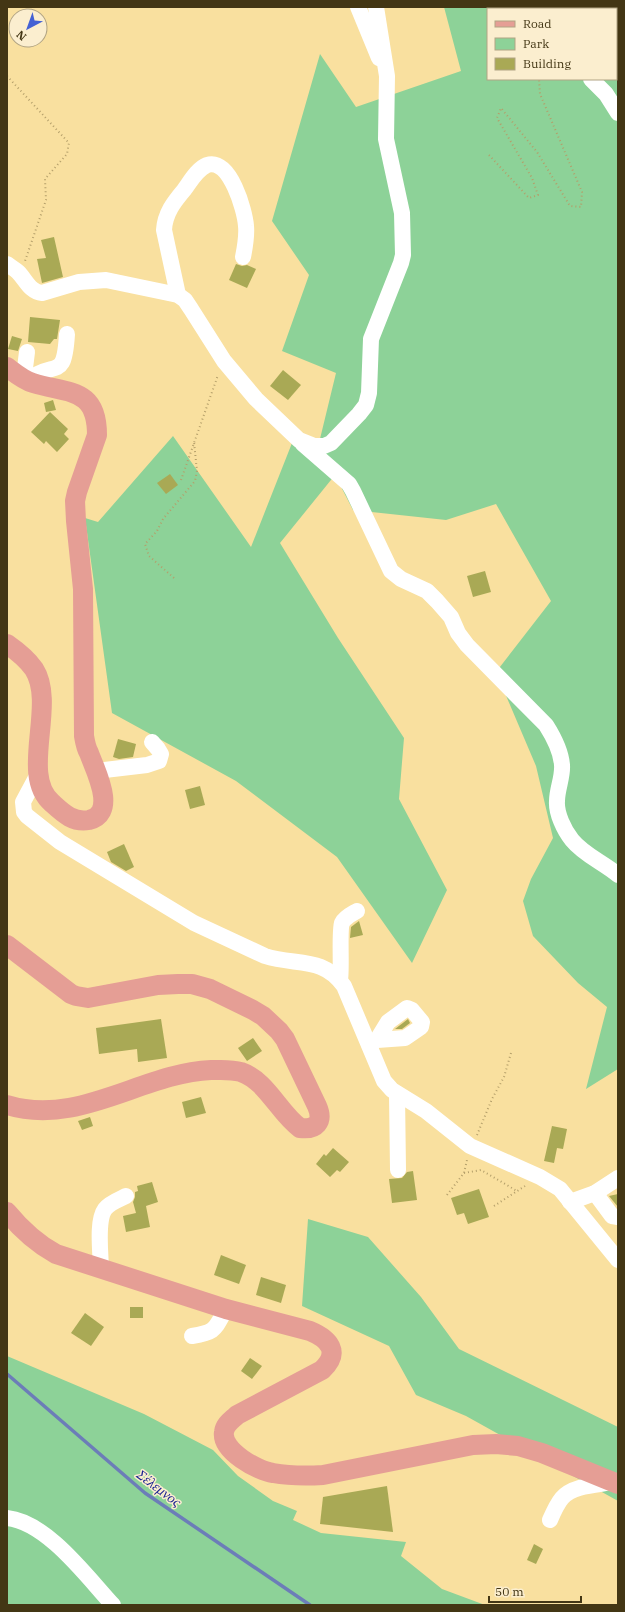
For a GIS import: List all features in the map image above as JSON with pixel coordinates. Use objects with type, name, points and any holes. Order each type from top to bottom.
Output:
[{"type":"main road","points":[[7,644],[20,654],[33,668],[38,677],[41,689],[42,706],[38,774],[40,783],[49,801],[68,817],[84,821],[92,819],[100,813],[103,804],[103,795],[84,736],[83,588],[75,510],[77,492],[98,436],[97,426],[92,408],[86,400],[76,394],[18,375]]},
{"type":"main road","points":[[7,945],[71,994],[76,996],[88,998],[158,985],[192,984],[210,989],[253,1010],[272,1024],[285,1039],[317,1106],[320,1116],[318,1124],[314,1128],[300,1128],[258,1083],[243,1072],[232,1070],[198,1071],[162,1080],[90,1104],[32,1110],[7,1105]]},
{"type":"main road","points":[[7,1212],[18,1226],[43,1247],[56,1254],[226,1309],[310,1331],[326,1340],[330,1345],[332,1352],[331,1358],[322,1370],[238,1415],[226,1426],[224,1438],[229,1447],[239,1458],[256,1468],[272,1473],[298,1476],[323,1475],[473,1445],[496,1444],[518,1446],[542,1453],[616,1483]]},
{"type":"street","points":[[358,7],[368,34],[387,76]]},
{"type":"street","points":[[299,440],[318,447],[331,443],[360,414],[366,405],[369,393],[371,339],[403,255],[402,213],[386,139],[387,76],[376,7]]},
{"type":"street","points":[[592,80],[606,94],[618,113]]},
{"type":"street","points":[[178,295],[164,230],[165,221],[172,204],[199,171],[206,166],[212,164],[221,168],[228,175],[233,184],[245,217],[246,228],[243,256]]},
{"type":"street","points":[[12,268],[32,290],[42,293],[79,282],[106,280],[178,295],[185,300],[224,361],[256,399],[299,440],[349,484],[376,542],[395,575],[427,591],[438,601],[451,617],[458,633],[467,645],[546,725],[551,733],[562,764],[562,774],[556,800],[560,817],[568,835],[576,845],[618,875]]},
{"type":"street","points":[[18,375],[37,374],[61,366],[66,354],[66,334]]},
{"type":"street","points":[[18,375],[25,368],[27,352]]},
{"type":"street","points":[[96,771],[146,765],[158,761],[161,754],[152,742]]},
{"type":"street","points":[[38,774],[23,802],[24,812],[34,823],[60,842],[194,923],[265,956],[274,959],[318,965],[326,968],[340,980],[344,986],[373,1042],[384,1081],[397,1094],[426,1111],[470,1146],[540,1177],[560,1189],[618,1260]]},
{"type":"street","points":[[340,980],[342,961],[341,927],[346,918],[357,911]]},
{"type":"street","points":[[397,1094],[398,1170]]},
{"type":"street","points":[[570,1202],[594,1193],[618,1178]]},
{"type":"street","points":[[594,1193],[612,1216],[618,1217]]},
{"type":"street","points":[[102,1270],[100,1224],[103,1211],[126,1196]]},
{"type":"street","points":[[192,1336],[213,1331],[226,1309]]},
{"type":"street","points":[[550,1520],[562,1498],[568,1493],[576,1489],[616,1483]]},
{"type":"street","points":[[7,1518],[28,1524],[47,1536],[67,1554],[113,1605]]},
{"type":"path","points":[[7,76],[69,143],[67,154],[45,179],[46,200],[25,263],[12,268]]},
{"type":"path","points":[[488,155],[529,198],[538,195],[532,178],[497,118],[501,108],[537,152],[570,206],[581,207],[582,192],[540,94],[539,80]]},
{"type":"path","points":[[181,480],[224,361]]},
{"type":"path","points":[[174,578],[149,556],[145,544],[157,531],[163,519],[195,481],[197,471],[194,442]]},
{"type":"path","points":[[447,1195],[464,1173],[470,1146],[475,1140],[492,1099],[504,1076],[511,1053]]},
{"type":"path","points":[[464,1173],[481,1170],[517,1191]]},
{"type":"path","points":[[494,1206],[540,1177]]},
{"type":"green space","points":[[444,7],[618,7],[618,1069],[586,1089],[607,1007],[578,983],[533,936],[523,901],[531,879],[553,838],[536,766],[496,672],[551,601],[496,504],[446,520],[353,510],[335,475],[280,543],[338,638],[404,738],[399,799],[447,890],[412,963],[337,857],[236,781],[112,713],[85,518],[98,522],[173,436],[251,547],[292,443],[319,443],[336,373],[282,351],[309,275],[272,221],[320,54],[356,107],[461,71]]},
{"type":"green space","points":[[308,1219],[368,1237],[421,1297],[459,1349],[618,1427],[618,1501],[466,1416],[416,1395],[389,1346],[302,1306]]},
{"type":"green space","points":[[7,1356],[144,1414],[213,1450],[238,1476],[273,1501],[297,1511],[293,1520],[321,1533],[406,1542],[401,1556],[442,1589],[485,1605],[7,1605]]},
{"type":"building","points":[[54,237],[63,277],[42,283],[37,259],[46,258],[41,240]]},
{"type":"building","points":[[236,264],[242,266],[247,265],[256,269],[247,288],[229,280]]},
{"type":"building","points":[[30,317],[60,320],[57,339],[54,339],[50,344],[28,342]]},
{"type":"building","points":[[12,336],[22,339],[18,351],[8,349]]},
{"type":"building","points":[[283,370],[301,385],[288,400],[270,386]]},
{"type":"building","points":[[53,400],[56,410],[46,412],[44,403]]},
{"type":"building","points":[[50,412],[68,429],[64,434],[69,439],[57,452],[46,441],[44,444],[31,432]]},
{"type":"building","points":[[170,474],[178,485],[166,494],[157,483]]},
{"type":"building","points":[[485,571],[491,592],[473,597],[467,576]]},
{"type":"building","points":[[118,739],[136,744],[133,757],[119,759],[113,757]]},
{"type":"building","points":[[200,786],[205,805],[190,809],[185,790]]},
{"type":"building","points":[[124,844],[134,867],[126,871],[111,862],[107,852]]},
{"type":"building","points":[[359,921],[363,935],[350,938],[351,927]]},
{"type":"building","points":[[161,1019],[167,1058],[138,1062],[137,1049],[99,1054],[96,1028]]},
{"type":"building","points":[[408,1019],[410,1023],[402,1029],[395,1029]]},
{"type":"building","points":[[253,1038],[262,1051],[247,1061],[238,1048]]},
{"type":"building","points":[[201,1097],[206,1113],[186,1118],[182,1102]]},
{"type":"building","points":[[90,1117],[93,1126],[82,1130],[78,1121]]},
{"type":"building","points":[[552,1126],[567,1129],[563,1149],[557,1148],[554,1163],[544,1161]]},
{"type":"building","points":[[333,1148],[349,1162],[340,1172],[337,1170],[330,1177],[316,1164],[324,1154],[326,1156]]},
{"type":"building","points":[[413,1171],[417,1200],[392,1203],[389,1179],[402,1178],[407,1172]]},
{"type":"building","points":[[152,1182],[158,1202],[146,1206],[150,1227],[126,1232],[123,1216],[136,1213],[133,1202],[135,1192],[138,1191],[137,1186]]},
{"type":"building","points":[[479,1189],[489,1217],[468,1224],[464,1213],[457,1215],[451,1198]]},
{"type":"building","points":[[618,1194],[618,1207],[609,1196]]},
{"type":"building","points":[[221,1255],[246,1265],[239,1284],[214,1275]]},
{"type":"building","points":[[261,1277],[286,1285],[281,1303],[256,1295]]},
{"type":"building","points":[[130,1307],[143,1307],[143,1318],[130,1318]]},
{"type":"building","points":[[85,1313],[104,1327],[91,1346],[71,1333]]},
{"type":"building","points":[[250,1358],[262,1366],[252,1379],[241,1371]]},
{"type":"building","points":[[387,1486],[393,1532],[320,1524],[323,1497]]},
{"type":"building","points":[[534,1544],[543,1549],[536,1564],[527,1560]]},
{"type":"waterway","name":"Σέλεμνος","points":[[7,1374],[145,1493],[310,1605]]}]
